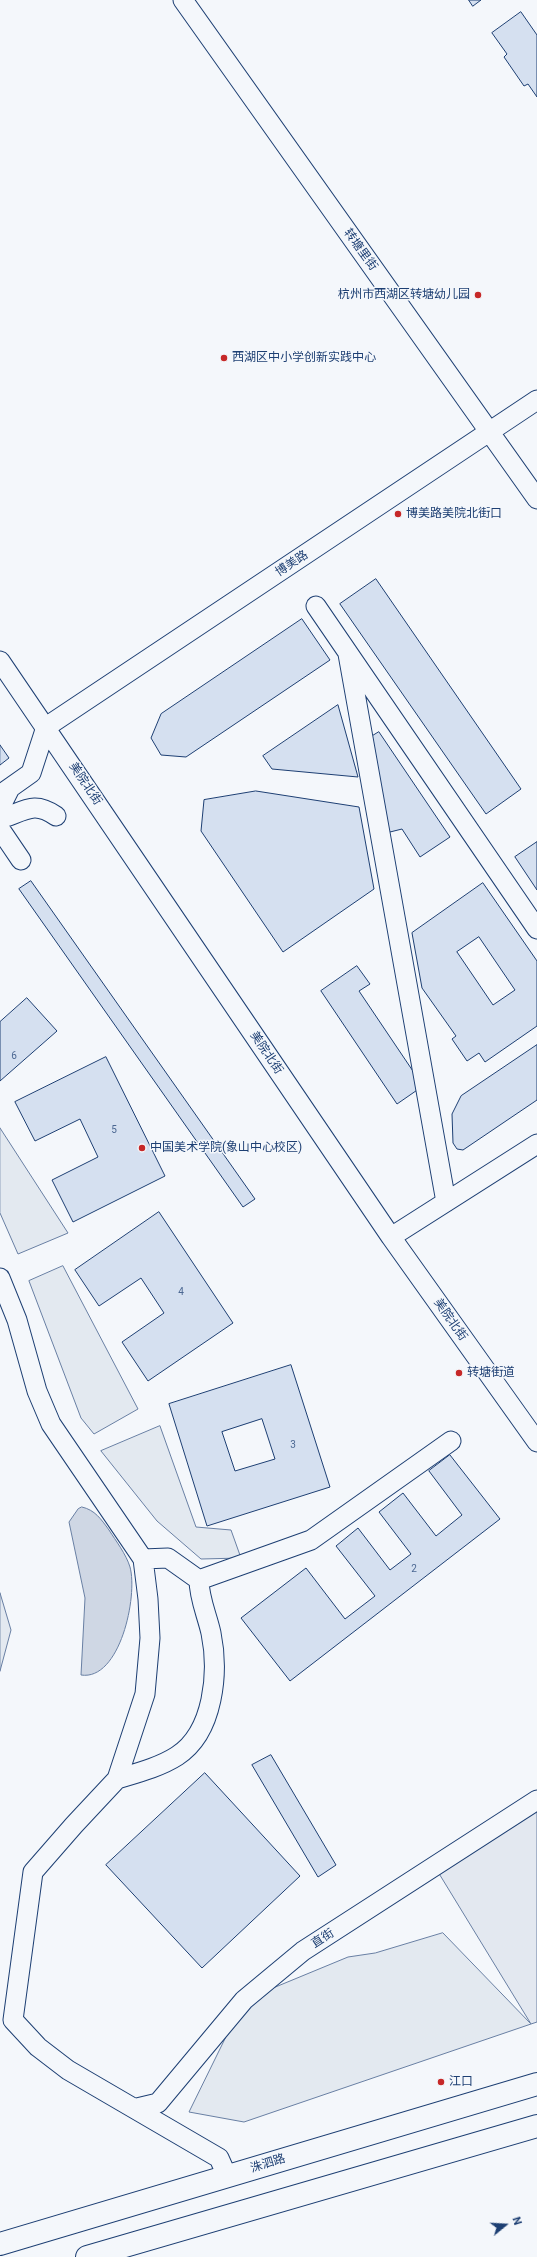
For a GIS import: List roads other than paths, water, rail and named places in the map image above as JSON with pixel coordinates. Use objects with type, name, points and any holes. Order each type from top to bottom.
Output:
[{"type":"main road","name":"洙泗路","points":[[0,2244],[537,2084]]},
{"type":"main road","points":[[87,2257],[537,2126]]},
{"type":"street","name":"转塘里街","points":[[183,0],[274,130],[491,432],[537,499]]},
{"type":"street","name":"博美路","points":[[46,727],[537,400]]},
{"type":"street","points":[[316,606],[537,929]]},
{"type":"street","points":[[348,654],[446,1202]]},
{"type":"street","name":"美院北街","points":[[0,661],[391,1237],[537,1442]]},
{"type":"street","points":[[46,727],[31,773],[5,791],[1,806],[9,816],[29,808],[44,808],[56,816]]},
{"type":"street","points":[[0,829],[21,860]]},
{"type":"street","points":[[391,1237],[537,1144]]},
{"type":"street","points":[[0,1278],[17,1320],[37,1391],[51,1424],[143,1559],[149,1606],[150,1638],[145,1694],[117,1779],[33,1872],[6,2021],[68,2070],[137,2108],[219,2158],[227,2176]]},
{"type":"street","points":[[198,1580],[311,1540],[451,1441]]},
{"type":"street","points":[[143,1559],[168,1558],[198,1580]]},
{"type":"street","points":[[117,1779],[178,1756],[196,1738],[213,1698],[216,1669],[211,1633],[198,1591],[198,1580]]},
{"type":"street","name":"直街","points":[[137,2108],[158,2103],[244,2000],[303,1951],[537,1800]]},
{"type":"place","name":"杭州市西湖区转塘幼儿园","points":[[478,295]]},
{"type":"place","name":"西湖区中小学创新实践中心","points":[[224,358]]},
{"type":"place","name":"博美路美院北街口","points":[[398,514]]},
{"type":"place","name":"中国美术学院(象山中心校区)","points":[[142,1148]]},
{"type":"place","name":"转塘街道","points":[[459,1373]]},
{"type":"place","name":"江口","points":[[441,2082]]}]
